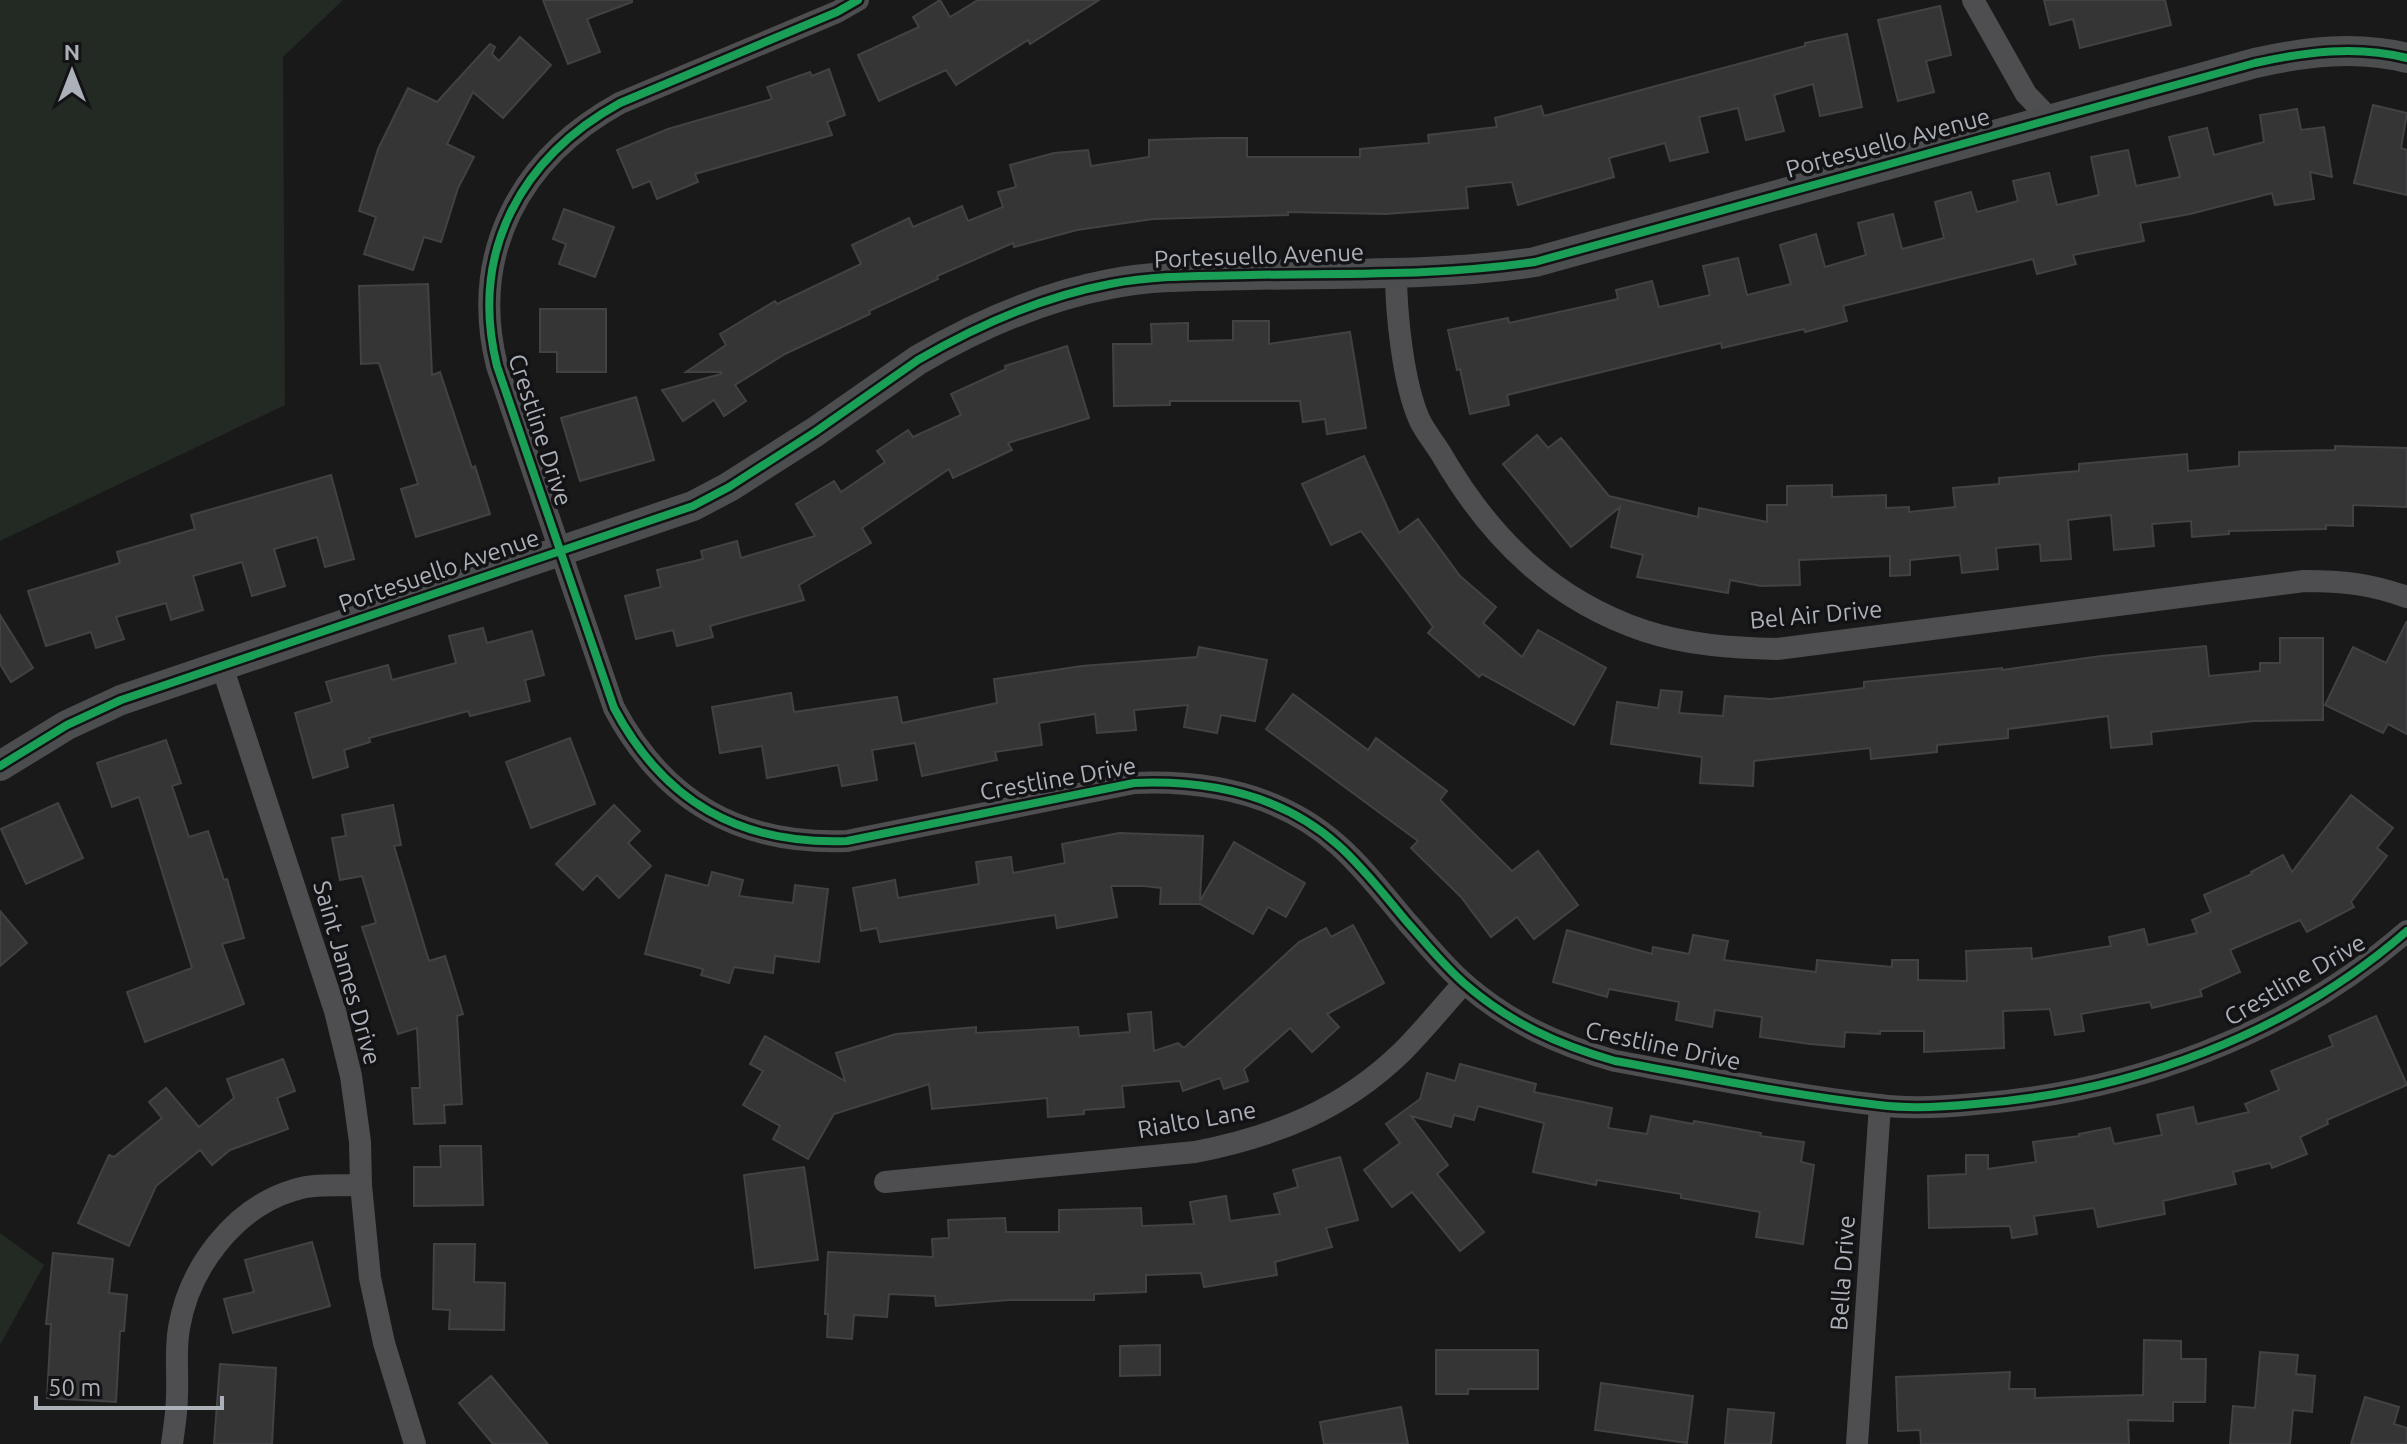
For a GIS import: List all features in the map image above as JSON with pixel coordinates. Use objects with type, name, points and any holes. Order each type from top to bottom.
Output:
[{"type":"street","name":"Crestline Drive","points":[[858,0],[837,12],[620,103],[592,118],[555,148],[535,172],[517,198],[495,257],[489,320],[497,366],[614,708],[648,762],[695,804],[752,831],[815,842],[847,841],[1134,783],[1175,781],[1217,786],[1257,798],[1295,815],[1330,838],[1464,983],[1495,1008],[1529,1029],[1576,1050],[1629,1064],[1880,1105],[1945,1107],[2010,1102],[2075,1092],[2138,1076],[2260,1028],[2331,987],[2407,931]]},
{"type":"street","points":[[1973,0],[2026,94],[2050,119]]},
{"type":"street","name":"Portesuello Avenue","points":[[0,766],[32,745],[121,700],[693,506],[729,487],[940,347],[1002,316],[1055,297],[1110,284],[1166,277],[1479,270],[1535,262],[2255,63],[2301,53],[2348,50],[2407,58]]},
{"type":"street","name":"Bel Air Drive","points":[[1396,272],[1402,344],[1420,420],[1462,489],[1483,519],[1517,555],[1556,586],[1598,611],[1644,630],[1727,648],[1777,649],[2304,581],[2346,581],[2373,585],[2407,597]]},
{"type":"street","name":"Saint James Drive","points":[[222,666],[335,1011],[351,1076],[360,1142],[370,1278],[384,1343],[415,1444]]},
{"type":"street","name":"Rialto Lane","points":[[885,1182],[1195,1152],[1267,1135],[1324,1110],[1365,1083],[1402,1051],[1464,983]]},
{"type":"street","name":"Bella Drive","points":[[1857,1444],[1880,1105]]},
{"type":"street","points":[[172,1444],[177,1396],[178,1329],[188,1293],[199,1270],[220,1240],[237,1222],[268,1201],[293,1190],[361,1185]]},
{"type":"shaded area","points":[[0,0],[343,0],[283,57],[285,405],[0,541]]},
{"type":"shaded area","points":[[0,1233],[44,1265],[0,1345]]},
{"type":"building","points":[[543,0],[632,2],[587,19],[600,52],[568,64]]},
{"type":"building","points":[[940,0],[950,17],[978,0],[1099,0],[1030,44],[1028,40],[956,85],[946,70],[879,101],[858,55],[919,27],[913,17]]},
{"type":"building","points":[[2044,0],[2165,0],[2171,25],[2080,48],[2073,19],[2050,25]]},
{"type":"building","points":[[1940,6],[1951,55],[1926,61],[1934,92],[1898,101],[1878,20]]},
{"type":"building","points":[[1847,34],[1862,107],[1820,116],[1813,84],[1774,95],[1784,131],[1746,140],[1738,108],[1699,117],[1708,152],[1670,161],[1665,143],[1609,158],[1614,177],[1518,205],[1512,182],[1466,187],[1468,208],[1385,214],[1288,212],[1288,215],[1153,219],[1077,230],[1014,247],[1013,243],[937,276],[938,279],[869,311],[870,314],[785,354],[735,385],[746,401],[724,416],[714,400],[683,421],[662,390],[721,374],[686,372],[726,345],[720,334],[775,301],[777,304],[861,264],[852,245],[909,218],[913,227],[962,206],[968,221],[1003,207],[998,192],[1016,187],[1010,165],[1054,153],[1088,150],[1091,166],[1149,157],[1149,140],[1214,138],[1247,138],[1247,157],[1360,157],[1360,149],[1429,143],[1428,135],[1497,127],[1495,118],[1541,106],[1544,116]]},
{"type":"building","points":[[520,37],[551,65],[503,118],[473,92],[447,144],[474,157],[458,188],[441,242],[424,237],[413,270],[364,254],[376,217],[359,211],[378,149],[408,88],[437,102],[490,44],[495,47],[492,54],[499,61]]},
{"type":"building","points":[[829,69],[845,115],[827,122],[832,135],[695,174],[698,182],[657,199],[650,181],[633,188],[617,150],[668,129],[772,99],[767,87],[810,72],[812,76]]},
{"type":"building","points":[[2373,105],[2407,113],[2401,148],[2407,150],[2407,195],[2354,183]]},
{"type":"building","points":[[2297,109],[2301,130],[2324,127],[2332,177],[2310,172],[2314,199],[2275,205],[2272,193],[2140,223],[2144,241],[2073,255],[2076,264],[2037,274],[2033,259],[1843,306],[1847,321],[1722,348],[1721,343],[1507,395],[1509,405],[1470,414],[1448,330],[1508,318],[1509,323],[1618,299],[1616,290],[1652,281],[1659,307],[1710,295],[1703,266],[1738,258],[1747,295],[1791,284],[1780,245],[1816,234],[1825,267],[1866,255],[1858,223],[1893,214],[1902,249],[1944,238],[1935,202],[1971,192],[1977,212],[2018,201],[2013,181],[2049,173],[2057,205],[2099,195],[2091,157],[2128,150],[2136,186],[2180,177],[2169,137],[2207,128],[2214,155],[2264,142],[2260,115]]},
{"type":"building","points":[[564,209],[614,227],[595,277],[559,264],[566,244],[553,239]]},
{"type":"building","points":[[428,284],[432,375],[440,372],[490,514],[416,537],[401,489],[418,484],[379,363],[361,364],[359,286]]},
{"type":"building","points":[[540,309],[606,309],[606,372],[557,372],[557,352],[540,352]]},
{"type":"building","points":[[1233,321],[1269,321],[1269,344],[1350,332],[1366,428],[1327,434],[1325,419],[1303,422],[1300,401],[1170,401],[1170,405],[1114,406],[1113,344],[1152,344],[1151,324],[1188,323],[1188,341],[1233,340]]},
{"type":"building","points":[[1067,346],[1089,418],[1008,443],[1012,450],[953,478],[949,469],[862,528],[871,543],[799,585],[804,600],[710,626],[713,637],[677,646],[673,630],[636,639],[625,596],[661,587],[657,570],[703,559],[701,551],[737,541],[741,558],[815,536],[796,504],[834,481],[841,492],[885,462],[877,451],[908,430],[913,437],[961,415],[951,394],[1006,369],[1005,366]]},
{"type":"building","points":[[636,397],[654,460],[580,481],[561,418]]},
{"type":"building","points":[[1537,435],[1548,448],[1561,438],[1609,496],[1698,517],[1699,508],[1767,522],[1767,505],[1787,505],[1787,486],[1832,485],[1832,497],[1886,495],[1886,508],[1909,507],[1909,512],[1955,507],[1953,488],[1999,484],[1999,478],[2079,471],[2079,464],[2187,454],[2188,471],[2239,466],[2239,452],[2335,450],[2335,446],[2407,448],[2407,507],[2353,505],[2353,526],[2326,525],[2326,529],[2229,531],[2229,534],[2192,537],[2191,521],[2152,524],[2154,546],[2114,550],[2111,515],[2068,520],[2071,559],[2041,561],[2040,544],[1996,548],[1998,569],[1962,573],[1960,555],[1910,560],[1910,575],[1890,576],[1890,556],[1799,560],[1800,585],[1761,586],[1730,580],[1728,593],[1637,577],[1643,555],[1611,547],[1620,507],[1571,547],[1503,464]]},
{"type":"building","points":[[1364,456],[1399,533],[1418,519],[1460,576],[1496,607],[1483,623],[1522,657],[1538,630],[1606,668],[1574,725],[1482,674],[1479,677],[1428,633],[1433,627],[1361,531],[1331,545],[1302,484]]},
{"type":"building","points":[[331,475],[354,559],[325,567],[317,537],[274,549],[285,586],[252,596],[242,562],[193,576],[203,610],[171,620],[166,603],[116,617],[124,639],[96,648],[91,632],[46,646],[28,591],[120,563],[117,552],[195,529],[191,515]]},
{"type":"building","points":[[0,615],[33,668],[11,682],[0,664]]},
{"type":"building","points":[[2407,621],[2407,734],[2388,724],[2383,733],[2325,705],[2353,647],[2386,663]]},
{"type":"building","points":[[483,628],[487,643],[532,631],[544,675],[525,680],[530,701],[470,716],[468,711],[369,738],[370,742],[344,750],[348,767],[313,778],[295,713],[332,702],[326,682],[388,665],[392,680],[456,663],[449,636]]},
{"type":"building","points":[[2280,638],[2323,638],[2323,720],[2254,721],[2151,732],[2152,744],[2111,748],[2108,716],[2008,729],[2008,738],[1937,745],[1937,752],[1871,759],[1870,748],[1754,761],[1753,786],[1700,783],[1702,757],[1611,744],[1617,702],[1658,708],[1661,690],[1682,692],[1679,713],[1723,716],[1725,696],[1771,699],[1864,688],[1864,682],[2002,670],[2206,646],[2209,676],[2260,671],[2260,663],[2280,663]]},
{"type":"building","points":[[1199,647],[1267,660],[1255,721],[1221,715],[1217,733],[1184,727],[1188,705],[1134,710],[1136,730],[1097,733],[1095,714],[1039,723],[1042,745],[995,752],[997,760],[922,776],[915,743],[872,750],[877,780],[842,786],[838,765],[767,778],[762,746],[720,753],[712,707],[791,693],[794,712],[897,697],[902,723],[997,703],[994,679],[1082,666],[1197,657]]},
{"type":"building","points":[[1293,694],[1368,750],[1376,738],[1447,791],[1440,800],[1512,871],[1538,851],[1578,905],[1534,939],[1517,917],[1491,937],[1461,897],[1411,848],[1418,841],[1266,729]]},
{"type":"building","points":[[570,738],[595,804],[531,828],[506,762]]},
{"type":"building","points":[[166,740],[181,783],[172,786],[189,837],[208,831],[224,880],[227,879],[244,938],[222,944],[244,1004],[145,1042],[127,992],[192,968],[139,797],[112,807],[97,763]]},
{"type":"building","points":[[2351,795],[2393,828],[2377,848],[2387,856],[2351,902],[2354,907],[2307,932],[2300,920],[2230,950],[2240,972],[2200,990],[2202,996],[2152,1008],[2150,1002],[2081,1014],[2084,1031],[2055,1035],[2050,1009],[2003,1011],[2004,1048],[1924,1052],[1924,1031],[1880,1031],[1880,1034],[1845,1032],[1844,1047],[1810,1044],[1760,1037],[1762,1017],[1715,1010],[1712,1027],[1676,1020],[1679,1002],[1609,989],[1607,997],[1553,982],[1567,930],[1652,954],[1653,947],[1689,954],[1693,935],[1728,941],[1724,960],[1816,972],[1817,960],[1892,967],[1892,960],[1918,960],[1918,980],[1967,981],[1966,951],[2031,948],[2032,959],[2111,946],[2109,937],[2144,929],[2148,945],[2197,933],[2192,920],[2211,912],[2204,895],[2252,874],[2283,855],[2292,872]]},
{"type":"building","points":[[58,803],[83,858],[26,884],[1,829]]},
{"type":"building","points":[[393,805],[401,845],[394,846],[429,961],[445,956],[463,1014],[457,1016],[462,1104],[444,1105],[445,1123],[414,1124],[412,1088],[420,1088],[417,1028],[398,1034],[362,927],[376,923],[362,876],[340,880],[332,838],[346,836],[342,815]]},
{"type":"building","points":[[614,805],[640,831],[628,843],[651,866],[619,898],[597,875],[583,890],[556,864]]},
{"type":"building","points":[[1119,833],[1203,836],[1200,901],[1234,842],[1305,883],[1286,917],[1268,907],[1253,934],[1200,904],[1160,904],[1161,888],[1144,886],[1111,886],[1117,917],[1057,928],[1055,915],[880,942],[877,928],[861,931],[853,888],[895,880],[898,898],[979,884],[976,862],[1011,857],[1013,873],[1065,863],[1062,844]]},
{"type":"building","points":[[712,872],[743,880],[739,896],[793,903],[795,885],[828,889],[819,962],[775,956],[773,973],[734,967],[729,983],[701,975],[703,969],[645,954],[666,875],[708,886]]},
{"type":"building","points":[[0,911],[27,943],[0,966]]},
{"type":"building","points":[[1353,925],[1384,983],[1327,1014],[1339,1027],[1312,1052],[1290,1028],[1244,1069],[1248,1081],[1224,1089],[1220,1078],[1183,1091],[1180,1081],[1122,1086],[1124,1107],[1048,1117],[1047,1098],[932,1109],[929,1084],[834,1114],[808,1159],[773,1139],[780,1126],[743,1105],[763,1071],[750,1064],[765,1036],[845,1081],[836,1053],[896,1034],[976,1027],[976,1033],[1078,1027],[1079,1036],[1130,1032],[1128,1014],[1151,1012],[1154,1051],[1178,1043],[1184,1048],[1299,942],[1326,928],[1331,937]]},
{"type":"building","points":[[2376,1016],[2407,1085],[2327,1120],[2328,1124],[2300,1137],[2307,1154],[2272,1168],[2270,1163],[2233,1172],[2236,1184],[2163,1201],[2165,1214],[2098,1227],[2094,1208],[2034,1216],[2037,1234],[2012,1238],[2010,1226],[1929,1228],[1928,1176],[1966,1174],[1966,1155],[1988,1155],[1988,1169],[2036,1162],[2033,1142],[2080,1136],[2110,1128],[2114,1144],[2162,1135],[2157,1115],[2193,1107],[2197,1124],[2249,1112],[2245,1104],[2279,1090],[2271,1071],[2333,1046],[2329,1036]]},
{"type":"building","points":[[283,1059],[295,1091],[277,1098],[288,1129],[230,1150],[212,1165],[200,1150],[156,1186],[129,1246],[78,1223],[109,1155],[114,1157],[162,1118],[149,1102],[166,1088],[199,1127],[234,1098],[227,1079]]},
{"type":"building","points":[[1460,1064],[1536,1084],[1534,1092],[1612,1108],[1608,1128],[1647,1134],[1651,1116],[1804,1142],[1801,1162],[1814,1165],[1803,1244],[1756,1237],[1760,1212],[1681,1198],[1681,1194],[1597,1180],[1596,1185],[1533,1172],[1544,1123],[1478,1106],[1474,1120],[1454,1115],[1451,1127],[1411,1116],[1448,1165],[1437,1174],[1484,1232],[1460,1251],[1412,1192],[1392,1207],[1364,1170],[1400,1143],[1386,1124],[1420,1099],[1427,1073],[1455,1081]]},
{"type":"building","points":[[440,1146],[481,1146],[483,1205],[414,1206],[414,1167],[441,1167]]},
{"type":"building","points":[[1340,1157],[1358,1220],[1326,1228],[1332,1247],[1275,1262],[1277,1275],[1204,1287],[1201,1273],[1146,1275],[1146,1292],[1094,1294],[1094,1300],[1009,1300],[936,1306],[935,1296],[889,1294],[887,1317],[854,1315],[852,1339],[827,1337],[828,1252],[933,1257],[932,1239],[949,1238],[948,1220],[1005,1218],[1006,1232],[1059,1232],[1059,1210],[1141,1208],[1142,1226],[1194,1224],[1190,1202],[1226,1196],[1230,1221],[1280,1214],[1274,1194],[1298,1187],[1293,1170]]},
{"type":"building","points":[[804,1167],[818,1260],[755,1268],[744,1175]]},
{"type":"building","points":[[312,1242],[330,1306],[233,1333],[224,1299],[254,1292],[245,1260]]},
{"type":"building","points":[[434,1244],[475,1244],[474,1282],[505,1283],[504,1330],[449,1329],[450,1310],[433,1309]]},
{"type":"building","points":[[53,1253],[113,1259],[109,1293],[127,1295],[124,1331],[120,1331],[116,1402],[47,1398],[51,1324],[46,1324]]},
{"type":"building","points":[[2144,1340],[2181,1341],[2181,1359],[2206,1359],[2205,1402],[2173,1402],[2173,1421],[2128,1420],[2129,1444],[1921,1444],[1920,1430],[1898,1431],[1896,1377],[2010,1372],[2009,1389],[2035,1389],[2035,1398],[2143,1395]]},
{"type":"building","points":[[1160,1345],[1160,1375],[1120,1376],[1120,1346]]},
{"type":"building","points":[[1436,1350],[1538,1350],[1538,1389],[1468,1389],[1468,1394],[1436,1394]]},
{"type":"building","points":[[2260,1352],[2298,1355],[2296,1374],[2315,1376],[2312,1412],[2293,1410],[2290,1444],[2230,1444],[2233,1406],[2255,1408]]},
{"type":"building","points":[[220,1364],[276,1368],[272,1444],[214,1444]]},
{"type":"building","points":[[491,1376],[548,1444],[493,1444],[459,1403]]},
{"type":"building","points":[[1601,1383],[1693,1396],[1687,1443],[1595,1430]]},
{"type":"building","points":[[2365,1397],[2399,1407],[2394,1424],[2407,1428],[2407,1444],[2351,1444]]},
{"type":"building","points":[[1401,1407],[1408,1444],[1324,1444],[1320,1422]]},
{"type":"building","points":[[1728,1409],[1774,1413],[1771,1444],[1725,1444]]},
{"type":"cycle path","points":[[858,0],[837,12],[620,103],[585,125],[555,151],[530,181],[510,213],[497,248],[490,285],[490,325],[497,366],[614,708],[656,769],[681,792],[709,811],[739,825],[772,835],[847,841],[1134,783],[1189,784],[1242,794],[1292,813],[1338,845],[1457,977],[1482,998],[1536,1031],[1574,1048],[1615,1061],[1780,1091],[1891,1106],[1951,1106],[2033,1097],[2092,1087],[2149,1071],[2205,1052],[2311,1000],[2361,968],[2407,931]]},
{"type":"cycle path","points":[[0,766],[67,725],[121,700],[693,506],[729,487],[815,432],[918,360],[987,324],[1059,296],[1110,284],[1162,277],[1428,272],[1535,262],[2255,63],[2350,51],[2407,58]]}]
